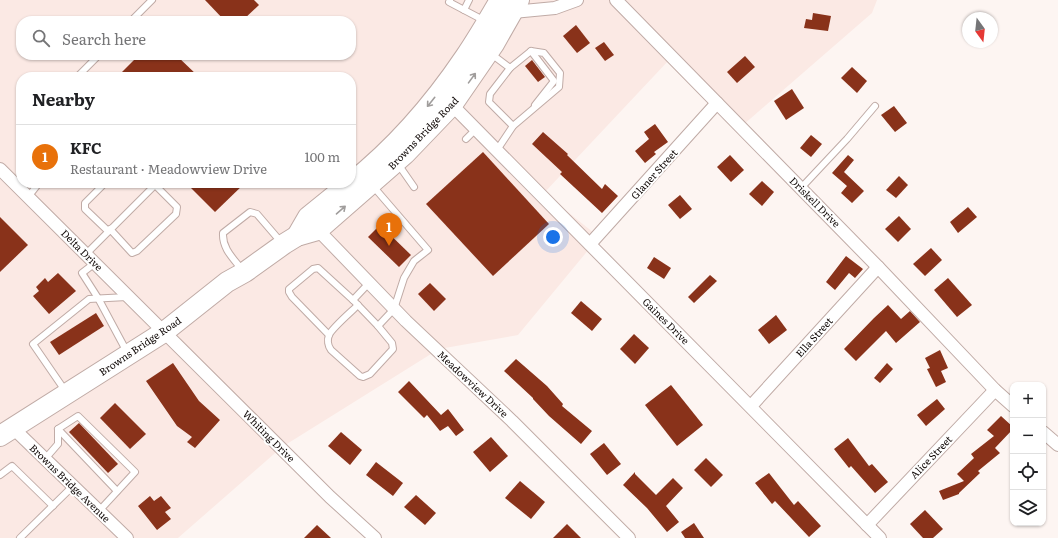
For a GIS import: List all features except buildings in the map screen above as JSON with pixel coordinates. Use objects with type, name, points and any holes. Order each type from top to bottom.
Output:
[{"type":"main road","name":"Browns Bridge Road","points":[[356,178],[400,138],[430,103],[465,57],[487,22],[511,4]]},
{"type":"main road","name":"Browns Bridge Road","points":[[7,432],[164,332],[227,282],[245,272],[290,240],[318,230],[396,161],[452,105],[489,52],[511,4]]},
{"type":"main road","name":"Browns Bridge Road","points":[[290,240],[308,217],[345,188]]},
{"type":"street","points":[[511,4],[555,8],[577,0]]},
{"type":"street","name":"Driskell Drive","points":[[616,0],[878,267],[995,390],[1010,403]]},
{"type":"street","name":"Glaner Street","points":[[590,244],[717,103]]},
{"type":"street","name":"Gaines Drive","points":[[452,105],[880,538]]},
{"type":"street","name":"Delta Drive","points":[[0,169],[16,185]]},
{"type":"street","name":"Delta Drive","points":[[19,188],[164,332]]},
{"type":"street","name":"Meadowview Drive","points":[[318,230],[394,309],[512,421],[629,538]]},
{"type":"street","name":"Ella Street","points":[[751,406],[878,267]]},
{"type":"street","name":"Whiting Drive","points":[[164,332],[330,496],[375,538]]},
{"type":"street","name":"Alice Street","points":[[867,525],[995,390]]},
{"type":"street","name":"Browns Bridge Avenue","points":[[7,432],[45,460],[126,538]]},
{"type":"street","points":[[1046,435],[1058,445]]},
{"type":"lane","points":[[136,16],[152,0]]},
{"type":"lane","points":[[450,0],[449,2],[487,22]]},
{"type":"lane","points":[[464,10],[470,0]]},
{"type":"lane","points":[[497,150],[513,126],[559,87],[560,73],[544,53],[531,51],[510,68],[490,94],[489,102],[513,126]]},
{"type":"lane","points":[[489,52],[510,68]]},
{"type":"lane","points":[[82,72],[93,60]]},
{"type":"lane","points":[[801,188],[876,106]]},
{"type":"lane","points":[[466,139],[476,129]]},
{"type":"lane","points":[[396,161],[414,187]]},
{"type":"lane","points":[[371,184],[428,250],[414,261],[404,278],[394,309],[378,326]]},
{"type":"lane","points":[[28,197],[35,188]]},
{"type":"lane","points":[[100,188],[85,203],[85,210],[109,230],[132,253],[137,252],[176,214],[177,207],[158,188]]},
{"type":"lane","points":[[86,254],[150,188]]},
{"type":"lane","points":[[245,272],[226,249],[223,241],[223,233],[250,212],[257,214],[290,240]]},
{"type":"lane","points":[[95,263],[82,273],[98,298],[129,355]]},
{"type":"lane","points":[[329,335],[292,297],[289,289],[313,269],[318,268],[353,300],[358,305],[378,326],[392,343],[393,348],[370,374],[363,377],[356,373],[331,350],[328,343],[329,335],[358,305]]},
{"type":"lane","points":[[353,300],[369,283]]},
{"type":"lane","points":[[67,394],[33,344],[89,299],[129,296]]},
{"type":"lane","points":[[58,429],[78,416],[135,472],[99,511]]},
{"type":"lane","points":[[45,460],[58,444],[58,429]]},
{"type":"lane","points":[[58,429],[117,491]]},
{"type":"lane","points":[[0,475],[12,466],[52,506]]},
{"type":"lane","points":[[20,538],[73,486]]},
{"type":"shaded area","points":[[0,0],[877,0],[872,13],[743,125],[669,60],[544,193],[599,237],[518,335],[439,349],[282,447],[178,538],[0,538]]},
{"type":"place","name":"KFC","points":[[389,246]]}]
